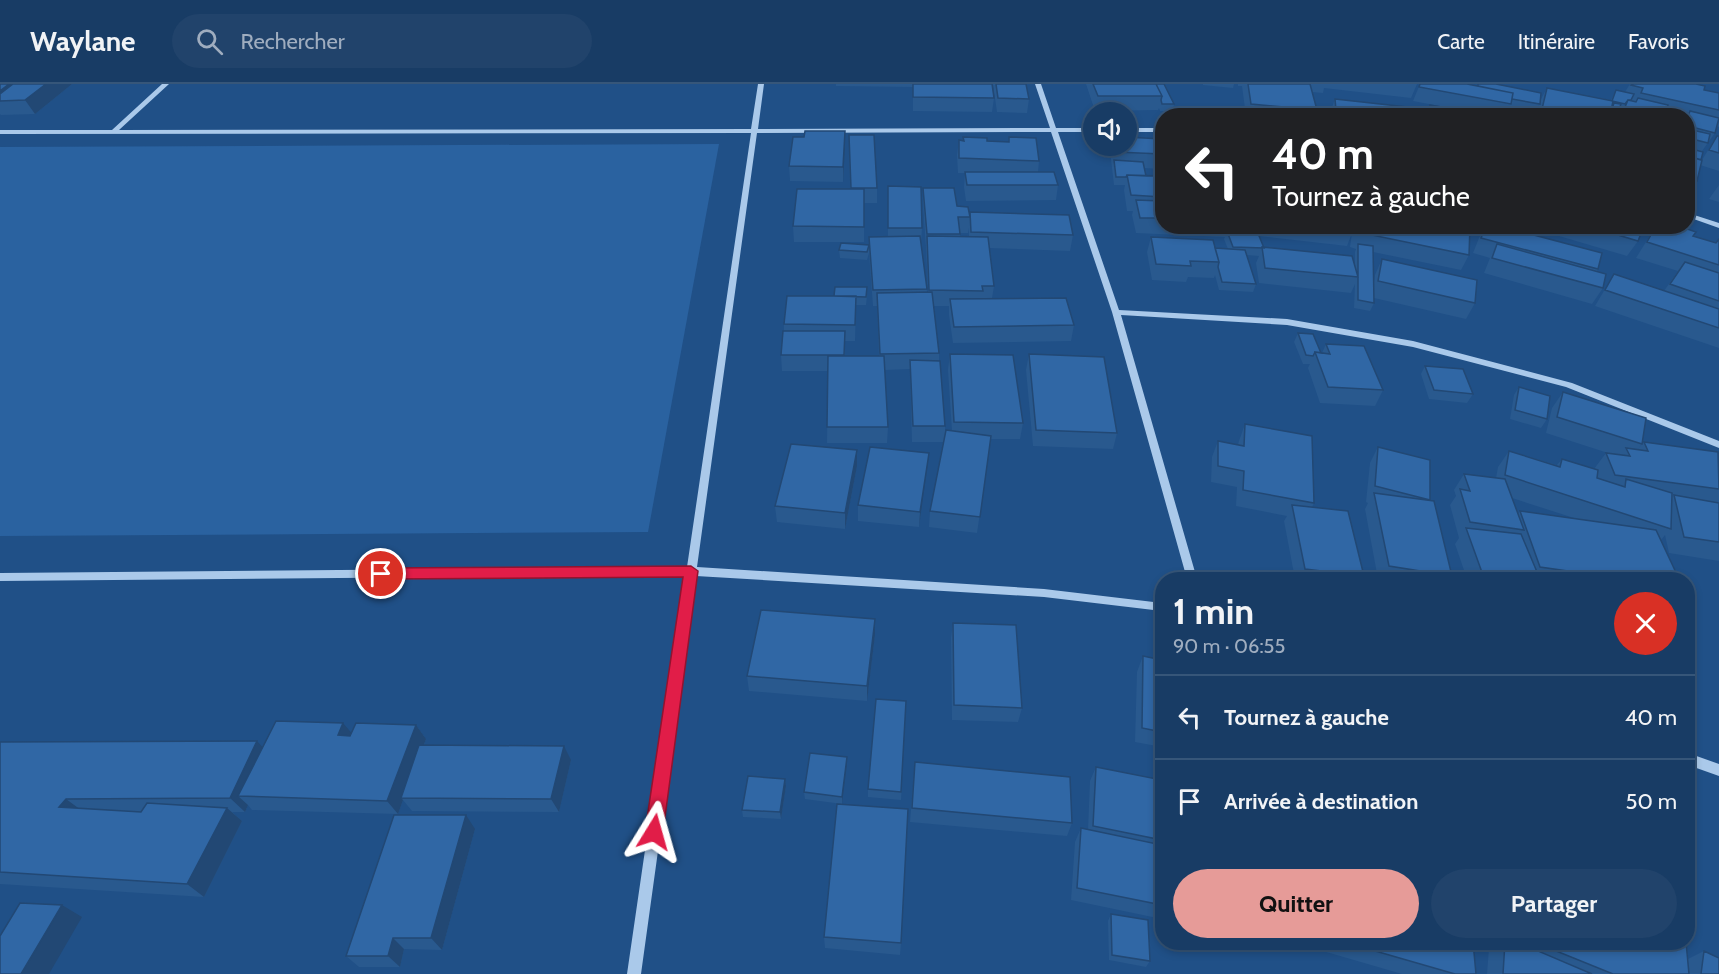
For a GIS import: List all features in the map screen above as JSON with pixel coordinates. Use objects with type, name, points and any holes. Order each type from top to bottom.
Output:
[{"type":"street","points":[[113,132],[166,84]]},
{"type":"street","points":[[633,974],[762,84]]},
{"type":"street","points":[[1038,84],[1116,312],[1190,572]]},
{"type":"street","points":[[0,132],[1083,130]]},
{"type":"street","points":[[1137,130],[1155,130]]},
{"type":"street","points":[[1695,217],[1719,226]]},
{"type":"street","points":[[1116,312],[1287,322],[1413,344],[1569,385],[1719,445]]},
{"type":"street","points":[[0,577],[691,571],[1020,591],[1155,606]]},
{"type":"street","points":[[1695,761],[1719,770]]},
{"type":"shaded area","points":[[719,144],[648,532],[0,536],[0,147]]},
{"type":"building","points":[[0,84],[9,84],[0,91]]},
{"type":"building","points":[[13,84],[46,84],[25,100],[0,101],[0,94]]},
{"type":"building","points":[[913,84],[992,84],[994,98],[913,97]]},
{"type":"building","points":[[996,84],[1026,84],[1029,99],[998,98]]},
{"type":"building","points":[[1093,84],[1156,84],[1162,96],[1098,96]]},
{"type":"building","points":[[1156,84],[1164,84],[1174,104],[1162,104],[1162,96]]},
{"type":"building","points":[[1248,84],[1310,84],[1316,108],[1295,108],[1251,104]]},
{"type":"building","points":[[1420,84],[1467,84],[1513,93],[1511,104],[1419,87]]},
{"type":"building","points":[[1478,84],[1496,84],[1541,93],[1540,104],[1512,99],[1513,93],[1478,86]]},
{"type":"building","points":[[1632,84],[1705,86],[1704,90],[1719,93],[1719,110],[1641,93],[1643,88]]},
{"type":"building","points":[[1547,88],[1613,101],[1612,108],[1542,108]]},
{"type":"building","points":[[1616,90],[1634,94],[1625,104],[1612,101]]},
{"type":"building","points":[[1638,98],[1668,105],[1667,108],[1625,108],[1628,100],[1636,102]]},
{"type":"building","points":[[1335,99],[1416,108],[1336,108]]},
{"type":"building","points":[[1614,103],[1621,104],[1620,108],[1612,108]]},
{"type":"building","points":[[1430,105],[1447,108],[1430,108]]},
{"type":"building","points":[[1695,112],[1719,118],[1715,133],[1695,128]]},
{"type":"building","points":[[805,131],[845,131],[843,167],[789,166],[793,137],[804,137]]},
{"type":"building","points":[[1695,131],[1710,134],[1708,143],[1695,140]]},
{"type":"building","points":[[849,135],[874,135],[877,188],[851,188]]},
{"type":"building","points":[[1719,136],[1719,153],[1709,150]]},
{"type":"building","points":[[963,137],[1009,142],[1009,137],[1036,138],[1039,161],[959,158],[959,140],[964,141]]},
{"type":"building","points":[[1137,138],[1155,139],[1155,154],[1137,153]]},
{"type":"building","points":[[1695,150],[1703,152],[1701,160],[1695,158]]},
{"type":"building","points":[[1695,158],[1702,160],[1697,181],[1695,181]]},
{"type":"building","points":[[1114,160],[1143,162],[1146,176],[1116,177]]},
{"type":"building","points":[[965,172],[1054,172],[1058,185],[967,185]]},
{"type":"building","points":[[1127,175],[1155,176],[1155,197],[1131,195]]},
{"type":"building","points":[[888,186],[921,187],[922,228],[888,228]]},
{"type":"building","points":[[923,188],[954,188],[957,206],[968,207],[970,217],[958,217],[960,234],[927,234]]},
{"type":"building","points":[[797,189],[864,189],[864,227],[793,226]]},
{"type":"building","points":[[1136,200],[1155,201],[1155,218],[1140,218]]},
{"type":"building","points":[[970,212],[1069,215],[1073,235],[971,232]]},
{"type":"building","points":[[1228,234],[1258,234],[1264,248],[1233,247]]},
{"type":"building","points":[[1367,234],[1470,234],[1469,255]]},
{"type":"building","points":[[1483,234],[1530,234],[1602,253],[1598,269],[1481,238]]},
{"type":"building","points":[[1615,234],[1641,234],[1638,241]]},
{"type":"building","points":[[1652,234],[1694,234],[1693,236],[1716,243],[1719,239],[1719,265],[1647,242]]},
{"type":"building","points":[[920,236],[927,289],[873,290],[869,237]]},
{"type":"building","points":[[927,236],[988,237],[994,286],[982,286],[983,291],[929,290]]},
{"type":"building","points":[[1151,237],[1213,240],[1219,262],[1190,261],[1191,266],[1156,264]]},
{"type":"building","points":[[841,243],[869,245],[867,252],[839,250]]},
{"type":"building","points":[[1358,244],[1373,246],[1374,303],[1358,300]]},
{"type":"building","points":[[1497,244],[1606,274],[1603,288],[1492,258]]},
{"type":"building","points":[[1262,247],[1352,256],[1358,277],[1265,268]]},
{"type":"building","points":[[1215,248],[1245,250],[1256,284],[1222,282]]},
{"type":"building","points":[[1382,259],[1477,280],[1475,303],[1378,281]]},
{"type":"building","points":[[1685,262],[1719,273],[1719,301],[1670,284]]},
{"type":"building","points":[[1614,274],[1719,309],[1719,328],[1605,290]]},
{"type":"building","points":[[835,287],[867,287],[866,297],[834,296]]},
{"type":"building","points":[[932,292],[939,353],[880,354],[877,293]]},
{"type":"building","points":[[787,296],[856,296],[855,325],[784,324]]},
{"type":"building","points":[[1066,298],[1074,325],[954,327],[950,299]]},
{"type":"building","points":[[783,331],[845,331],[844,355],[781,355]]},
{"type":"building","points":[[1298,333],[1313,334],[1321,353],[1315,352],[1313,356],[1306,355]]},
{"type":"building","points":[[1326,344],[1364,346],[1383,390],[1328,387],[1315,352],[1330,354]]},
{"type":"building","points":[[950,354],[1013,355],[1023,423],[954,422]]},
{"type":"building","points":[[1029,354],[1104,357],[1117,433],[1036,430]]},
{"type":"building","points":[[828,356],[884,356],[888,427],[827,427]]},
{"type":"building","points":[[910,360],[940,361],[945,426],[913,426]]},
{"type":"building","points":[[1425,366],[1463,369],[1473,394],[1434,390]]},
{"type":"building","points":[[1519,387],[1550,396],[1547,419],[1515,410]]},
{"type":"building","points":[[1563,392],[1646,418],[1642,444],[1557,417]]},
{"type":"building","points":[[1245,424],[1312,436],[1314,503],[1243,490],[1244,471],[1218,466],[1218,441],[1244,446]]},
{"type":"building","points":[[946,430],[991,436],[980,517],[930,511]]},
{"type":"building","points":[[1644,442],[1718,452],[1719,489],[1615,475],[1606,453],[1630,456],[1626,448],[1648,451]]},
{"type":"building","points":[[791,444],[857,450],[845,513],[775,506]]},
{"type":"building","points":[[870,447],[929,453],[920,512],[858,505]]},
{"type":"building","points":[[1378,447],[1430,460],[1430,500],[1375,486]]},
{"type":"building","points":[[1509,451],[1560,467],[1562,459],[1598,470],[1597,478],[1625,487],[1626,479],[1672,493],[1671,529],[1505,475]]},
{"type":"building","points":[[1464,474],[1505,479],[1524,530],[1470,522],[1460,489],[1470,491]]},
{"type":"building","points":[[1374,493],[1434,501],[1451,572],[1427,572],[1389,566]]},
{"type":"building","points":[[1674,495],[1719,503],[1719,542],[1684,537]]},
{"type":"building","points":[[1292,505],[1348,511],[1363,572],[1305,569]]},
{"type":"building","points":[[1520,511],[1656,530],[1676,572],[1575,572],[1540,567]]},
{"type":"building","points":[[1466,528],[1521,534],[1537,572],[1482,572]]},
{"type":"building","points":[[761,610],[875,619],[867,686],[747,676]]},
{"type":"building","points":[[953,623],[1016,625],[1022,708],[954,705]]},
{"type":"building","points":[[1143,656],[1155,659],[1155,731],[1142,728]]},
{"type":"building","points":[[876,699],[906,701],[901,792],[868,789]]},
{"type":"building","points":[[276,721],[343,723],[338,735],[350,736],[356,723],[416,725],[387,801],[238,796]]},
{"type":"building","points":[[257,741],[230,798],[66,799],[59,807],[141,812],[147,803],[227,808],[187,884],[0,872],[0,742]]},
{"type":"building","points":[[419,745],[564,746],[551,799],[401,798]]},
{"type":"building","points":[[810,753],[847,757],[842,797],[804,792]]},
{"type":"building","points":[[915,762],[1070,777],[1072,823],[912,808]]},
{"type":"building","points":[[1096,767],[1155,779],[1155,839],[1093,826]]},
{"type":"building","points":[[748,776],[785,779],[780,812],[742,810]]},
{"type":"building","points":[[837,804],[908,809],[901,943],[824,937]]},
{"type":"building","points":[[394,815],[466,815],[431,938],[393,938],[388,956],[346,956]]},
{"type":"building","points":[[1081,828],[1155,844],[1155,904],[1077,888]]},
{"type":"building","points":[[20,903],[62,905],[21,974],[0,974],[0,936]]},
{"type":"building","points":[[1111,914],[1148,920],[1150,961],[1112,955]]},
{"type":"building","points":[[1372,950],[1474,950],[1476,974],[1455,974]]},
{"type":"building","points":[[1504,950],[1536,950],[1592,974],[1503,974]]},
{"type":"building","points":[[1554,950],[1687,950],[1689,974],[1613,974]]},
{"type":"building","points":[[1704,951],[1719,958],[1719,974],[1701,974]]},
{"type":"route","points":[[381,574],[691,571],[654,832]]}]
